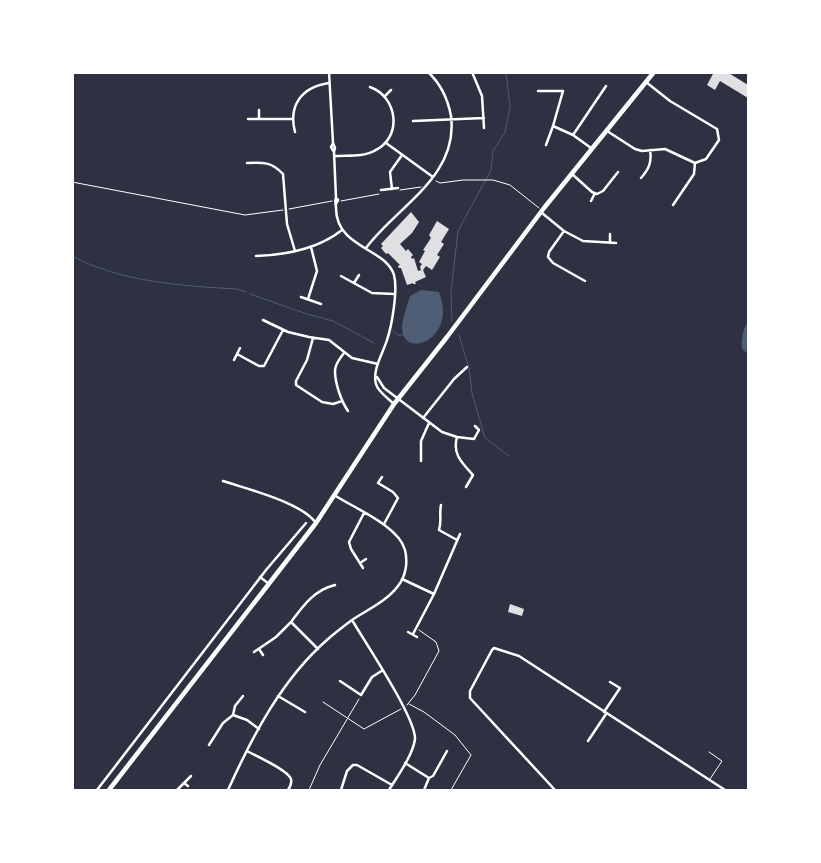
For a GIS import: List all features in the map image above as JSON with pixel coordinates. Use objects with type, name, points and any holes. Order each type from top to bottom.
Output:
[{"type":"main road","points":[[109,790],[316,523],[398,398],[447,337],[541,211],[654,72]]},
{"type":"street","points":[[329,72],[333,143],[335,148],[336,218],[342,230],[390,268],[395,280],[389,333],[378,364],[376,376],[378,389],[394,404]]},
{"type":"street","points":[[366,249],[432,178],[446,153],[450,139],[451,120],[449,107],[440,86],[428,72]]},
{"type":"street","points":[[472,72],[481,90],[484,128]]},
{"type":"street","points":[[646,82],[670,101],[717,129],[719,136],[717,144],[706,159],[695,164]]},
{"type":"street","points":[[295,132],[293,119],[298,101],[306,91],[329,83]]},
{"type":"street","points":[[573,136],[606,86]]},
{"type":"street","points":[[334,154],[369,153],[386,143],[393,130],[394,120],[391,106],[385,96],[370,87]]},
{"type":"street","points":[[385,96],[391,90]]},
{"type":"street","points":[[538,91],[563,91],[546,145]]},
{"type":"street","points":[[259,119],[260,110]]},
{"type":"street","points":[[413,121],[484,118]]},
{"type":"street","points":[[248,119],[293,119]]},
{"type":"street","points":[[553,126],[573,136],[592,149]]},
{"type":"street","points":[[607,131],[635,149],[665,149],[695,164]]},
{"type":"street","points":[[386,143],[432,178]]},
{"type":"street","points":[[641,178],[648,171],[651,164],[650,150]]},
{"type":"street","points":[[392,189],[390,172],[402,155]]},
{"type":"street","points":[[247,163],[256,160],[271,163],[284,174],[287,224],[295,251]]},
{"type":"street","points":[[673,205],[694,174],[695,164]]},
{"type":"street","points":[[595,193],[603,191],[618,172]]},
{"type":"street","points":[[572,174],[595,193]]},
{"type":"street","points":[[381,190],[398,188]]},
{"type":"street","points":[[591,202],[595,193]]},
{"type":"street","points":[[541,211],[564,230],[583,241],[616,243]]},
{"type":"street","points":[[256,256],[279,255],[311,247],[330,240],[342,230]]},
{"type":"street","points":[[564,230],[549,252],[549,260],[585,281]]},
{"type":"street","points":[[610,234],[610,243]]},
{"type":"street","points":[[308,299],[317,271],[311,247]]},
{"type":"street","points":[[354,283],[359,275]]},
{"type":"street","points":[[341,276],[372,293],[394,294]]},
{"type":"street","points":[[301,297],[321,304]]},
{"type":"street","points":[[263,320],[283,330],[333,342],[344,353],[359,361],[378,364]]},
{"type":"street","points":[[237,354],[259,366],[264,366],[283,330]]},
{"type":"street","points":[[313,338],[307,360],[296,385],[327,404],[342,401]]},
{"type":"street","points":[[234,360],[240,348]]},
{"type":"street","points":[[344,353],[336,364],[335,370],[342,401],[348,411]]},
{"type":"street","points":[[423,418],[454,378],[467,366]]},
{"type":"street","points":[[376,376],[384,388],[442,432],[457,437],[474,439],[480,430],[475,426]]},
{"type":"street","points":[[421,461],[421,441],[429,423]]},
{"type":"street","points":[[457,437],[454,446],[457,454],[473,475],[466,487]]},
{"type":"street","points":[[382,477],[378,483],[393,492],[398,498],[384,524]]},
{"type":"street","points":[[223,481],[284,502],[310,516],[316,523]]},
{"type":"street","points":[[228,790],[259,728],[292,676],[318,649],[352,620],[390,594],[402,580],[406,566],[405,548],[395,533],[384,524],[334,495]]},
{"type":"street","points":[[441,505],[439,512],[442,522],[439,530],[457,540]]},
{"type":"street","points":[[363,568],[349,542],[364,513]]},
{"type":"street","points":[[97,790],[260,578],[306,523]]},
{"type":"street","points":[[413,634],[434,594],[460,534]]},
{"type":"street","points":[[360,563],[366,559]]},
{"type":"street","points":[[260,578],[269,584]]},
{"type":"street","points":[[402,580],[434,594]]},
{"type":"street","points":[[254,652],[276,637],[291,622],[308,600],[326,588],[335,585]]},
{"type":"street","points":[[352,620],[383,670],[414,734],[412,749],[389,790]]},
{"type":"street","points":[[291,622],[318,649]]},
{"type":"street","points":[[408,632],[417,637]]},
{"type":"street","points":[[554,790],[470,698],[469,694],[494,648],[519,656],[725,790]]},
{"type":"street","points":[[259,649],[263,655]]},
{"type":"street","points":[[340,681],[361,695],[372,677],[383,670]]},
{"type":"street","points":[[588,741],[620,688],[610,682]]},
{"type":"street","points":[[209,745],[223,723],[234,715],[235,706],[243,696]]},
{"type":"street","points":[[278,696],[305,712]]},
{"type":"street","points":[[234,715],[247,720],[259,728]]},
{"type":"street","points":[[247,751],[290,777],[292,782],[288,790]]},
{"type":"street","points":[[424,790],[429,778],[433,776],[447,751]]},
{"type":"street","points":[[404,763],[429,778]]},
{"type":"street","points":[[341,790],[343,779],[353,765],[357,765],[392,785]]},
{"type":"street","points":[[177,790],[191,776]]},
{"type":"street","points":[[184,783],[188,786]]},
{"type":"street","points":[[99,787],[105,790]]},
{"type":"lane","points":[[709,752],[722,761],[710,780]]},
{"type":"path","points":[[432,178],[440,183],[462,180],[493,180],[510,185],[541,211]]},
{"type":"path","points":[[72,182],[248,215],[386,192]]},
{"type":"path","points":[[395,191],[422,187]]},
{"type":"path","points":[[324,702],[364,729],[409,704],[439,651],[436,642],[416,628]]},
{"type":"path","points":[[309,790],[320,766],[361,695]]},
{"type":"path","points":[[409,704],[424,712],[455,736],[471,755],[451,790]]},
{"type":"water","points":[[421,290],[439,292],[443,309],[441,322],[436,333],[428,340],[419,344],[410,343],[404,337],[403,319],[410,296]]},
{"type":"water","points":[[748,322],[748,354],[742,349],[742,338]]},
{"type":"building","points":[[714,72],[727,72],[748,85],[748,98],[720,81],[715,90],[707,85]]},
{"type":"building","points":[[411,212],[419,222],[412,233],[400,244],[413,255],[411,257],[412,259],[414,258],[418,271],[421,270],[422,264],[419,262],[425,251],[423,250],[431,238],[429,235],[437,221],[449,229],[441,242],[444,244],[437,255],[440,257],[432,270],[426,266],[423,270],[426,277],[415,282],[416,284],[407,285],[401,268],[398,266],[400,265],[388,253],[386,254],[381,248],[383,246],[381,244]]},
{"type":"building","points":[[510,604],[524,609],[522,616],[508,612]]},
{"type":"waterway","points":[[452,321],[451,292],[458,231],[491,170],[493,151],[505,132],[510,107],[506,72]]},
{"type":"waterway","points":[[72,256],[110,272],[131,277],[174,284],[237,289],[246,292]]},
{"type":"waterway","points":[[250,294],[333,321],[374,343]]},
{"type":"waterway","points":[[393,331],[398,335],[404,335]]},
{"type":"waterway","points":[[459,335],[469,368],[472,393],[485,438],[509,456]]}]
